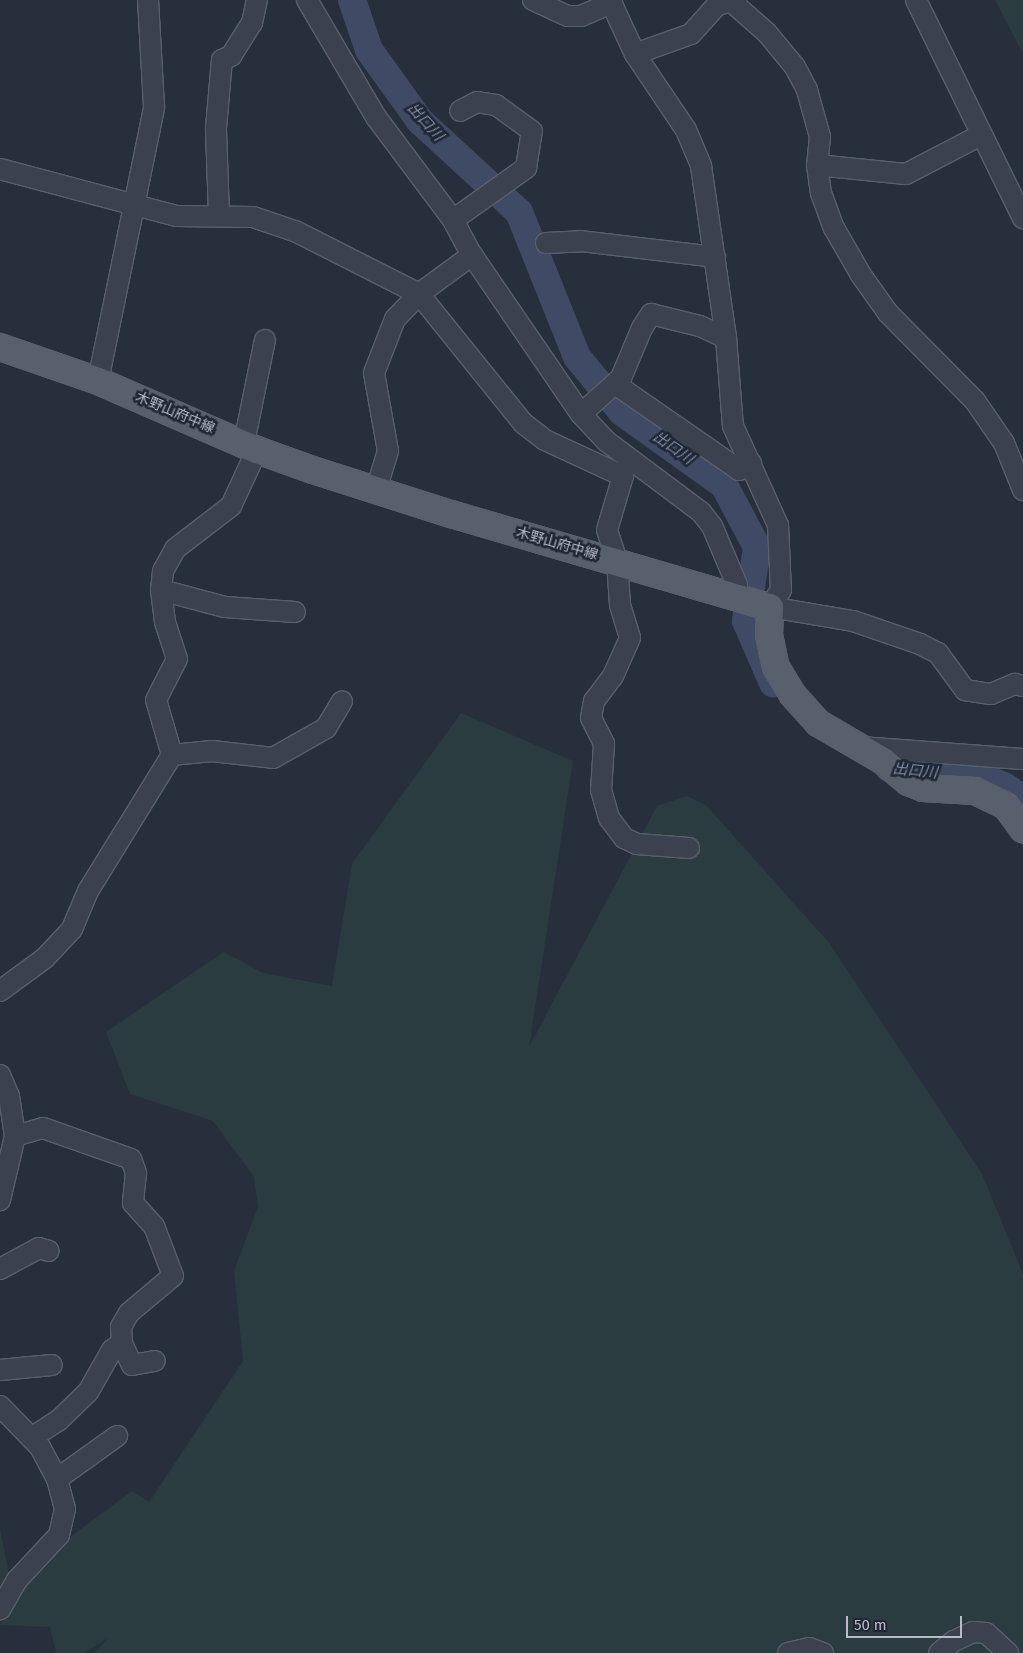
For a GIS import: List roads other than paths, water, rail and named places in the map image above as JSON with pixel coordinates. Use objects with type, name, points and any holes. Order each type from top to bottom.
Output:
[{"type":"main road","name":"木野山府中線","points":[[0,347],[98,381],[251,447],[376,490],[767,606]]},
{"type":"main road","points":[[767,606],[769,635],[776,667],[792,694],[818,723],[883,761],[908,782],[923,788],[975,791],[1006,806],[1023,829]]},
{"type":"street","points":[[98,381],[154,107],[148,0]]},
{"type":"street","points":[[307,0],[376,117],[453,220],[472,255],[587,409],[606,441],[700,512],[712,526],[737,585],[735,598]]},
{"type":"street","points":[[533,0],[568,16],[580,16],[611,1],[635,54],[686,130],[702,166],[726,338],[733,426],[778,525],[781,590],[767,606]]},
{"type":"street","points":[[916,0],[1023,218]]},
{"type":"street","points":[[219,216],[216,128],[222,60],[232,56],[252,23],[254,1]]},
{"type":"street","points":[[635,54],[691,34],[717,5],[735,1],[767,33],[795,67],[807,90],[820,137],[817,165],[821,193],[834,228],[861,275],[888,313],[975,401],[1004,443],[1023,490]]},
{"type":"street","points":[[453,220],[526,168],[532,131],[496,105],[477,102],[460,112]]},
{"type":"street","points":[[817,165],[906,174],[981,135]]},
{"type":"street","points":[[0,169],[177,216],[253,217],[297,232],[419,294],[523,423],[545,440],[622,476],[608,530],[617,561],[620,604],[630,638],[613,676],[594,701],[591,718],[604,744],[601,790],[609,818],[624,838],[637,844],[690,848]]},
{"type":"street","points":[[546,243],[580,241],[714,257]]},
{"type":"street","points":[[376,490],[388,451],[374,373],[395,319],[419,294],[472,255]]},
{"type":"street","points":[[587,409],[615,384],[652,314],[700,326],[726,338]]},
{"type":"street","points":[[0,991],[45,958],[72,930],[88,891],[172,755],[156,700],[178,659],[165,622],[161,590],[163,571],[175,549],[231,506],[251,447],[265,340]]},
{"type":"street","points":[[615,384],[739,470],[751,463]]},
{"type":"street","points":[[161,590],[225,607],[295,612]]},
{"type":"street","points":[[767,606],[853,620],[920,644],[938,653],[965,690],[991,694],[1016,684],[1023,686]]},
{"type":"street","points":[[172,755],[212,750],[273,758],[326,728],[342,701]]},
{"type":"street","points":[[856,746],[1023,759]]},
{"type":"street","points":[[0,1075],[9,1096],[15,1136],[2,1179],[0,1200]]},
{"type":"street","points":[[15,1136],[43,1128],[131,1159],[136,1173],[133,1203],[154,1226],[173,1276],[129,1313],[121,1327],[122,1343],[132,1365],[155,1361]]},
{"type":"street","points":[[0,1269],[39,1248],[50,1251]]},
{"type":"street","points":[[31,1438],[59,1420],[88,1392],[112,1350],[122,1343]]},
{"type":"street","points":[[0,1370],[52,1365]]},
{"type":"street","points":[[0,1406],[31,1438],[57,1479],[65,1509],[59,1534],[17,1580],[0,1610]]},
{"type":"street","points":[[57,1479],[117,1436]]},
{"type":"street","points":[[939,1653],[954,1641],[973,1632],[986,1633],[1008,1653]]},
{"type":"street","points":[[788,1653],[809,1648],[823,1653]]},
{"type":"waterway","name":"出口川","points":[[352,0],[369,50],[420,121],[519,212],[577,357],[622,412],[724,485],[757,547],[746,621],[773,683]]},
{"type":"waterway","name":"出口川","points":[[889,768],[925,775],[961,773],[978,776],[1004,786],[1023,799]]}]
